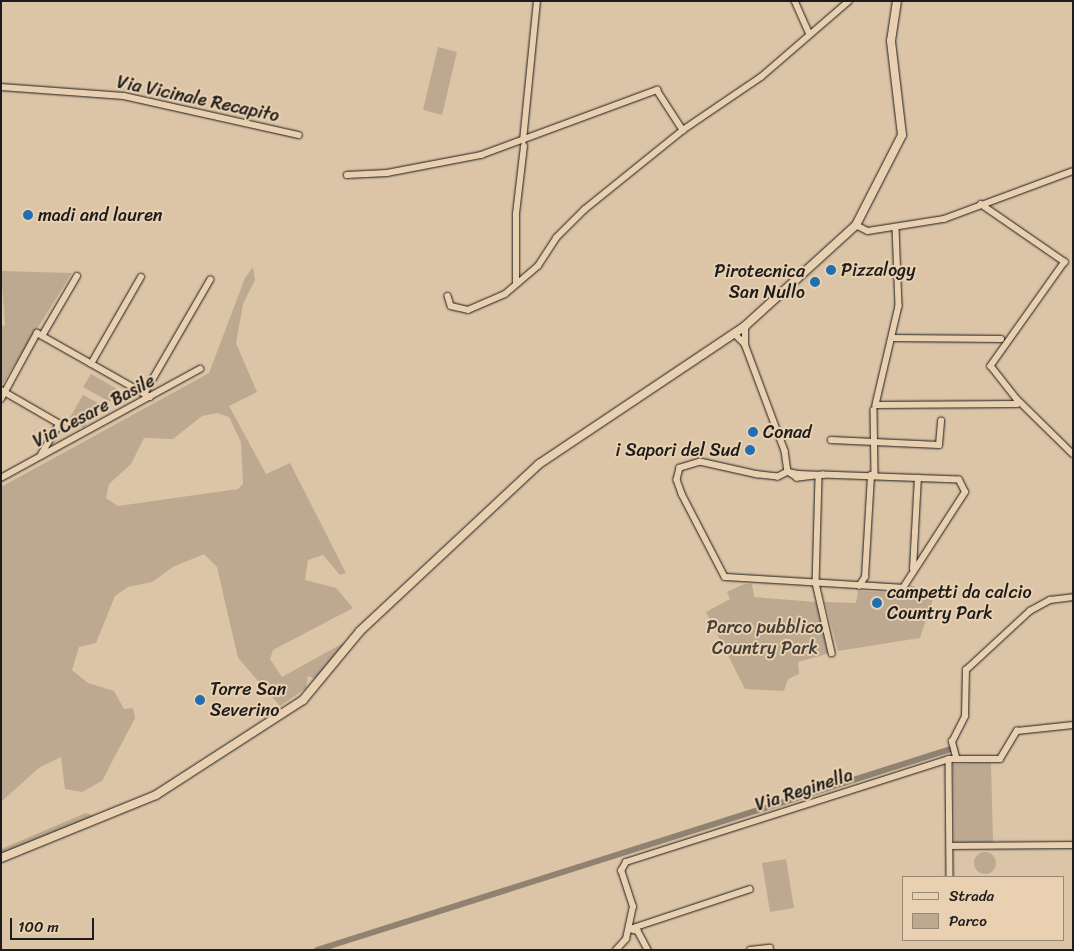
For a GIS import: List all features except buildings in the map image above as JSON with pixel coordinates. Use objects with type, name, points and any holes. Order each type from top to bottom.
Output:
[{"type":"street","points":[[516,282],[516,214],[537,1]]},
{"type":"street","points":[[795,1],[808,32]]},
{"type":"street","points":[[448,296],[451,306],[468,310],[505,294],[516,282],[538,266],[556,238],[584,210],[683,130],[761,77],[808,32],[849,1]]},
{"type":"street","points":[[1,858],[156,795],[303,700],[360,631],[539,464],[745,326],[856,225],[902,135],[891,41],[897,1]]},
{"type":"street","name":"Via Vicinale Recapito","points":[[1,87],[124,96],[300,135]]},
{"type":"street","points":[[347,175],[394,172],[481,155],[523,143],[657,90],[683,130]]},
{"type":"street","points":[[856,225],[868,231],[944,219],[1073,171]]},
{"type":"street","points":[[981,204],[1065,262],[991,366],[1016,399],[1073,454]]},
{"type":"street","points":[[896,228],[899,306],[876,405],[1017,404]]},
{"type":"street","points":[[42,336],[76,276]]},
{"type":"street","points":[[91,364],[141,277]]},
{"type":"street","points":[[144,394],[210,280]]},
{"type":"street","points":[[745,326],[745,344],[785,451],[788,472]]},
{"type":"street","points":[[1,399],[3,391],[37,333],[150,398]]},
{"type":"street","points":[[734,333],[745,344]]},
{"type":"street","points":[[892,338],[1001,339]]},
{"type":"street","name":"Via Cesare Basile","points":[[1,478],[200,369]]},
{"type":"street","points":[[3,391],[60,424],[41,456]]},
{"type":"street","points":[[859,586],[864,577],[876,442],[874,410]]},
{"type":"street","points":[[831,440],[939,445],[941,420]]},
{"type":"street","points":[[700,462],[758,475],[778,477],[788,472],[821,477],[873,475],[959,480],[965,489],[913,569],[903,588],[725,576],[677,480],[680,468],[700,462]]},
{"type":"street","points":[[821,477],[816,583],[832,653]]},
{"type":"street","points":[[913,569],[918,478]]},
{"type":"street","points":[[956,755],[952,742],[966,716],[966,670],[1030,611],[1050,600],[1073,596]]},
{"type":"street","name":"Via Reginella","points":[[616,950],[630,929],[633,907],[621,871],[626,862],[949,759],[956,755],[998,759],[1017,731],[1073,725]]},
{"type":"street","points":[[949,759],[950,876]]},
{"type":"street","points":[[950,846],[1073,845]]},
{"type":"street","points":[[630,929],[750,889]]},
{"type":"street","points":[[630,929],[643,937],[648,950]]},
{"type":"street","points":[[750,950],[770,948]]},
{"type":"green space","points":[[438,47],[457,52],[442,115],[423,110]]},
{"type":"green space","points":[[253,267],[255,280],[243,304],[236,343],[257,392],[229,406],[266,474],[290,463],[346,573],[340,575],[323,555],[308,560],[305,580],[336,588],[353,608],[273,650],[270,659],[282,677],[347,641],[315,679],[308,676],[306,688],[280,706],[238,658],[217,567],[204,554],[173,567],[152,582],[128,587],[115,596],[96,643],[79,647],[72,670],[88,683],[114,691],[124,709],[133,708],[135,718],[102,781],[82,792],[65,789],[61,757],[40,767],[1,802],[1,487],[209,373],[245,278]],"holes":[[[217,413],[229,417],[241,442],[243,484],[238,489],[118,506],[106,498],[109,484],[131,464],[144,438],[173,439],[202,416]]]},
{"type":"green space","points":[[1,271],[72,273],[2,385],[1,327],[5,325]]},
{"type":"green space","points":[[91,374],[117,389],[110,402],[83,387]]},
{"type":"green space","points":[[83,395],[98,403],[84,428],[69,419]]},
{"type":"green space","name":"Parco pubblico Country Park","points":[[744,584],[752,584],[754,597],[816,602],[830,653],[798,662],[799,674],[788,679],[784,691],[745,689],[706,612],[730,599],[727,592]]},
{"type":"green space","name":"Parco pubblico Country Park","points":[[911,585],[934,596],[920,638],[838,651],[825,602],[856,603],[858,591],[902,593]]},
{"type":"green space","points":[[991,763],[993,842],[954,842],[953,764]]},
{"type":"green space","points":[[86,813],[97,817],[1,856],[1,849]]},
{"type":"green space","points":[[985,852],[993,855],[996,863],[993,871],[985,874],[977,871],[974,863],[977,855]]},
{"type":"green space","points":[[786,859],[794,908],[770,912],[762,863]]},
{"type":"waterway","points":[[317,950],[951,749]]},
{"type":"place","name":"madi and lauren","points":[[28,215]]},
{"type":"place","name":"Pizzalogy","points":[[831,270]]},
{"type":"place","name":"Pirotecnica San Nullo","points":[[815,282]]},
{"type":"place","name":"Conad","points":[[753,432]]},
{"type":"place","name":"i Sapori del Sud","points":[[750,450]]},
{"type":"place","name":"campetti da calcio Country Park","points":[[877,603]]},
{"type":"place","name":"Torre San Severino","points":[[200,700]]}]
